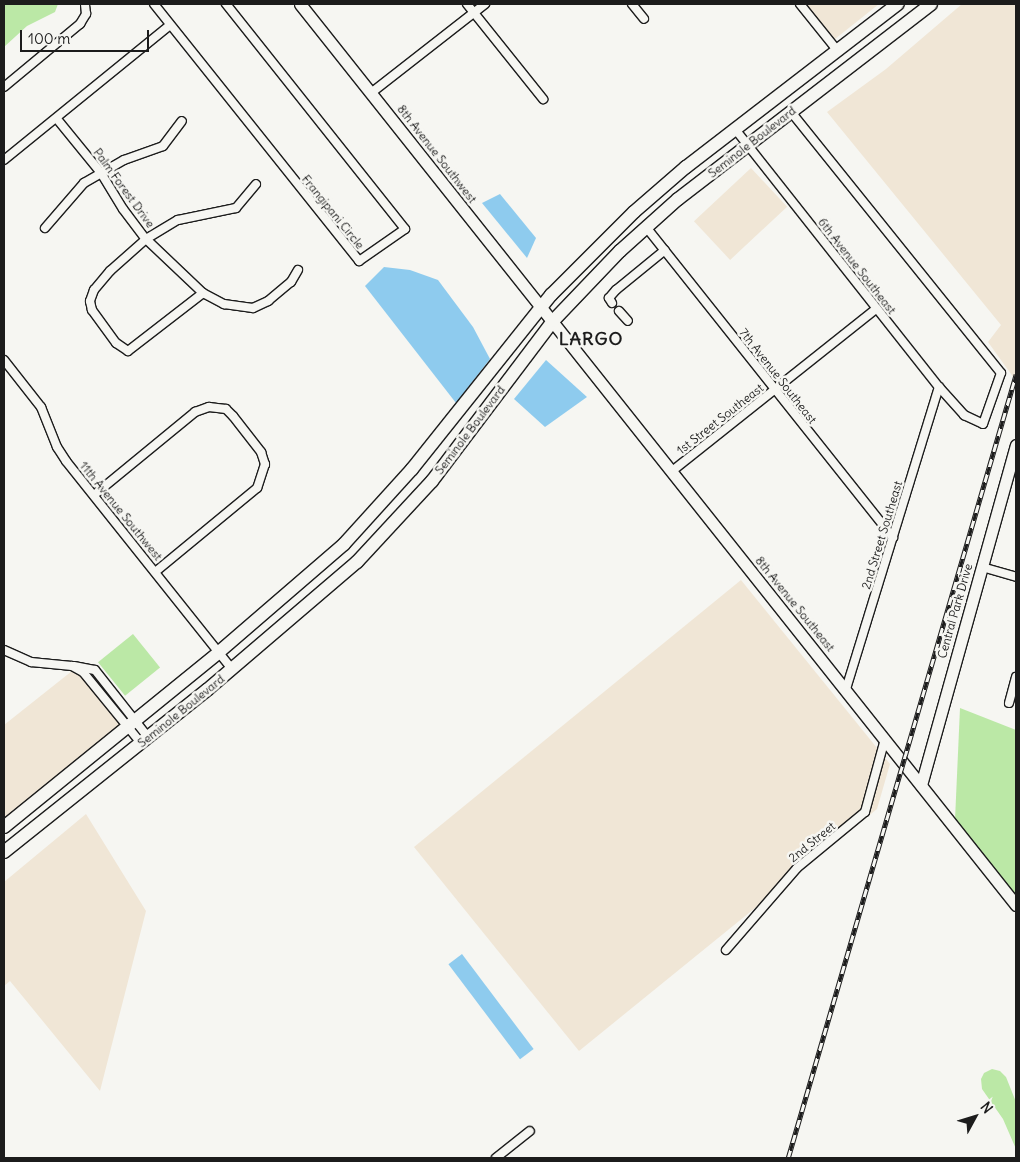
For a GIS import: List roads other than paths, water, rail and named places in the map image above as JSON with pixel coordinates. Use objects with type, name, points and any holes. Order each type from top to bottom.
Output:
[{"type":"main road","name":"Seminole Boulevard","points":[[4,827],[306,580],[379,509],[541,306],[634,212],[735,129],[898,4]]},
{"type":"main road","name":"Seminole Boulevard","points":[[4,852],[323,594],[402,516],[553,321],[646,227],[747,145],[931,4]]},
{"type":"main road","points":[[837,50],[848,67]]},
{"type":"street","points":[[4,87],[80,24],[86,14],[85,4]]},
{"type":"street","points":[[4,160],[57,119],[169,26],[154,4]]},
{"type":"street","name":"Frangipani Circle","points":[[169,26],[359,261],[404,229],[226,4]]},
{"type":"street","name":"8th Avenue Southwest","points":[[300,4],[553,321]]},
{"type":"street","points":[[467,4],[544,99]]},
{"type":"street","points":[[371,93],[485,4]]},
{"type":"street","points":[[632,4],[644,19]]},
{"type":"street","points":[[800,4],[837,50]]},
{"type":"street","name":"6th Avenue Southeast","points":[[735,129],[876,310],[939,387],[964,415],[977,424],[983,424],[1001,373],[790,112]]},
{"type":"street","name":"Palm Forest Drive","points":[[57,119],[101,173],[123,209],[146,239],[203,293],[224,304],[253,308],[268,301],[291,282],[298,270]]},
{"type":"street","points":[[45,228],[78,189],[124,160],[163,146],[182,121]]},
{"type":"street","points":[[203,293],[134,349],[128,351],[116,343],[92,310],[90,301],[94,290],[110,271],[146,239],[178,220],[236,208],[256,184]]},
{"type":"street","name":"7th Avenue Southeast","points":[[646,227],[774,391],[893,538]]},
{"type":"street","points":[[612,303],[611,295],[665,250]]},
{"type":"street","points":[[618,310],[628,321]]},
{"type":"street","name":"1st Street Southeast","points":[[671,472],[876,310]]},
{"type":"street","name":"8th Avenue Southeast","points":[[553,321],[1016,905]]},
{"type":"street","name":"11th Avenue Southwest","points":[[4,360],[41,407],[57,447],[232,669]]},
{"type":"street","name":"2nd Street Southeast","points":[[846,689],[939,387]]},
{"type":"street","points":[[94,495],[195,412],[209,407],[226,410],[261,452],[265,464],[257,488],[155,572]]},
{"type":"street","name":"Central Park Drive","points":[[921,785],[1016,445]]},
{"type":"street","points":[[982,566],[1016,577]]},
{"type":"street","points":[[4,650],[31,662],[94,670],[144,740]]},
{"type":"street","points":[[1008,703],[1016,676]]},
{"type":"street","name":"2nd Street","points":[[726,950],[798,868],[865,812],[885,740]]},
{"type":"street","points":[[496,1158],[530,1131]]},
{"type":"water","points":[[500,194],[536,238],[527,258],[482,203]]},
{"type":"water","points":[[384,267],[410,270],[438,280],[473,327],[490,359],[456,403],[365,286]]},
{"type":"water","points":[[546,360],[587,397],[545,427],[514,399]]},
{"type":"water","points":[[462,954],[534,1049],[520,1059],[448,964]]},
{"type":"railway","points":[[788,1158],[1016,374]]},
{"type":"district","name":"LARGO","points":[[591,339]]}]
